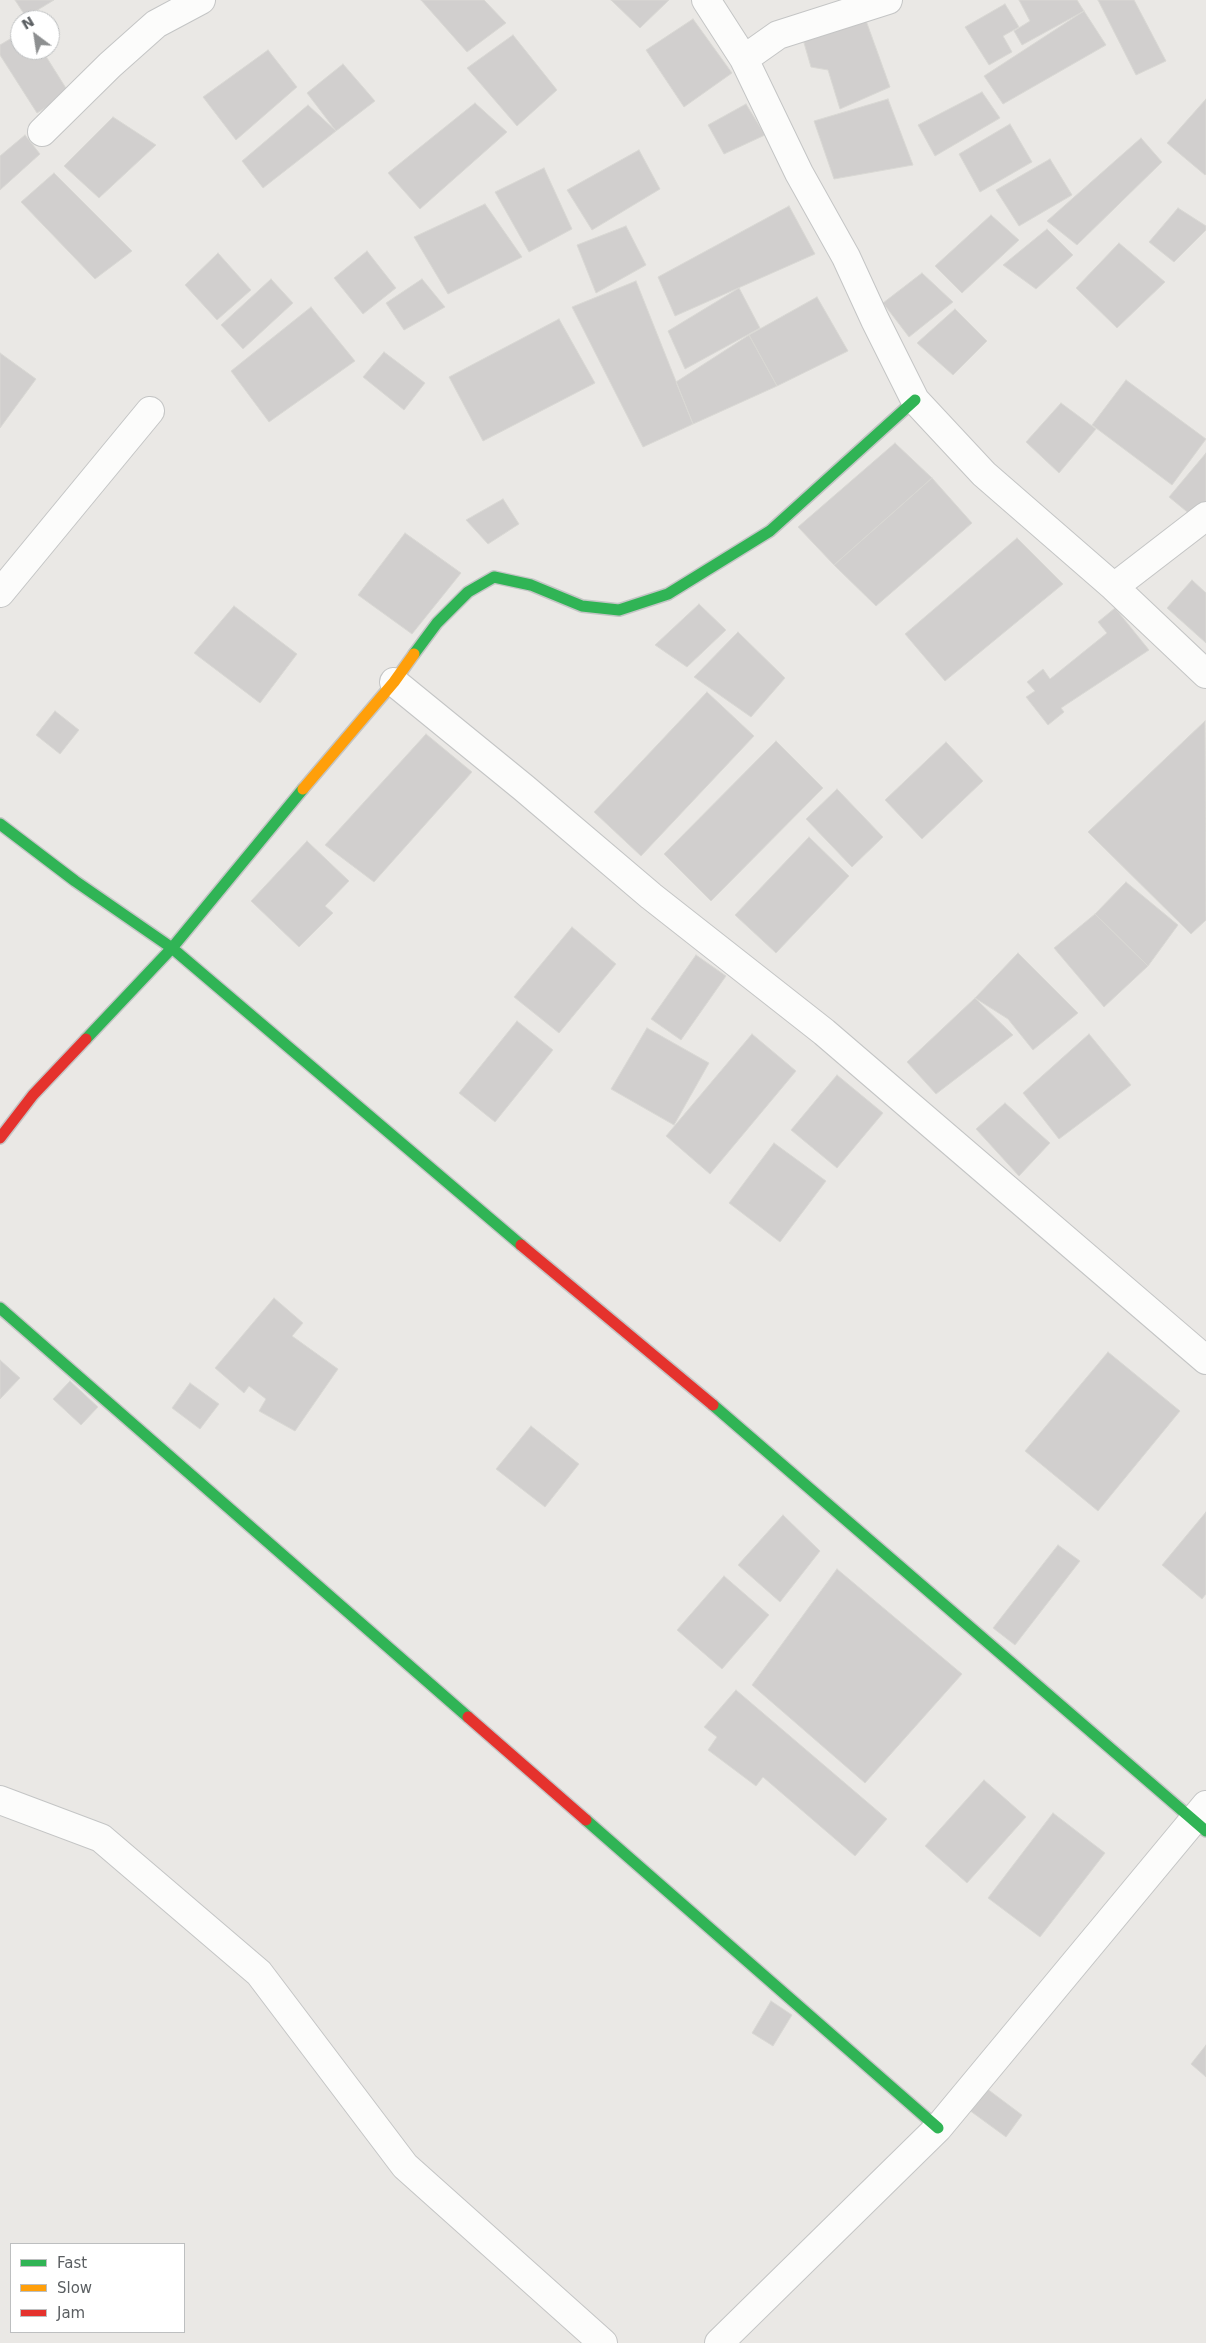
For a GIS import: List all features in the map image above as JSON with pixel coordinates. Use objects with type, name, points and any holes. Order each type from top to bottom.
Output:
[{"type":"street","points":[[42,132],[156,24],[201,0]]},
{"type":"street","points":[[706,0],[744,58],[798,173],[846,257],[915,400],[984,474],[1114,587],[1206,674]]},
{"type":"street","points":[[744,58],[778,35],[888,0]]},
{"type":"street","points":[[0,1138],[33,1095],[172,948],[280,816],[394,682],[437,623],[468,592],[494,577],[531,585],[582,606],[619,610],[668,594],[770,530],[915,400]]},
{"type":"street","points":[[0,593],[150,411]]},
{"type":"street","points":[[1114,587],[1206,516]]},
{"type":"street","points":[[394,682],[524,788],[651,896],[824,1032],[1206,1360]]},
{"type":"street","points":[[0,824],[75,881],[172,948],[475,1207],[736,1424],[929,1593],[1202,1819],[938,2128],[719,2343]]},
{"type":"street","points":[[0,1308],[938,2128]]},
{"type":"street","points":[[0,1800],[101,1838],[259,1973],[405,2166],[603,2343]]},
{"type":"building","points":[[15,0],[54,0],[38,10],[21,10]]},
{"type":"building","points":[[421,0],[484,0],[506,23],[467,52]]},
{"type":"building","points":[[611,0],[669,0],[640,28]]},
{"type":"building","points":[[1019,0],[1077,0],[1084,11],[1022,45],[1014,31],[1030,21]]},
{"type":"building","points":[[1098,0],[1134,0],[1166,61],[1136,75]]},
{"type":"building","points":[[1005,4],[1019,27],[1003,36],[1012,52],[989,65],[965,27]]},
{"type":"building","points":[[1084,11],[1106,45],[1003,104],[984,76]]},
{"type":"building","points":[[864,15],[890,87],[840,109],[828,70],[811,67],[802,36]]},
{"type":"building","points":[[693,19],[732,73],[684,107],[646,50]]},
{"type":"building","points":[[513,35],[557,90],[517,126],[467,68]]},
{"type":"building","points":[[10,39],[10,60],[48,60],[69,93],[37,113],[0,55],[0,45]]},
{"type":"building","points":[[268,50],[297,87],[236,140],[203,97]]},
{"type":"building","points":[[343,64],[375,101],[336,131],[307,93]]},
{"type":"building","points":[[982,92],[1000,118],[935,156],[918,125]]},
{"type":"building","points":[[888,99],[913,165],[834,179],[814,121]]},
{"type":"building","points":[[1206,99],[1206,174],[1205,175],[1167,143]]},
{"type":"building","points":[[475,103],[507,132],[420,209],[388,173]]},
{"type":"building","points":[[746,104],[765,135],[724,154],[708,125]]},
{"type":"building","points":[[308,105],[336,131],[263,188],[242,161]]},
{"type":"building","points":[[113,117],[156,145],[99,198],[64,166]]},
{"type":"building","points":[[1010,124],[1032,162],[980,192],[959,154]]},
{"type":"building","points":[[25,135],[40,154],[0,190],[0,156]]},
{"type":"building","points":[[1141,138],[1162,162],[1077,245],[1047,221]]},
{"type":"building","points":[[639,150],[660,189],[592,230],[567,190]]},
{"type":"building","points":[[1050,159],[1072,195],[1019,226],[996,190]]},
{"type":"building","points":[[544,168],[572,229],[529,252],[495,192]]},
{"type":"building","points":[[54,173],[132,251],[95,279],[21,202]]},
{"type":"building","points":[[485,204],[522,257],[448,294],[414,237]]},
{"type":"building","points":[[789,206],[815,254],[675,316],[658,277]]},
{"type":"building","points":[[1178,208],[1206,226],[1206,230],[1174,262],[1149,242]]},
{"type":"building","points":[[991,215],[1019,240],[962,293],[935,266]]},
{"type":"building","points":[[626,226],[646,265],[596,293],[577,245]]},
{"type":"building","points":[[1047,229],[1073,255],[1036,289],[1003,265]]},
{"type":"building","points":[[1119,243],[1165,282],[1117,328],[1076,288]]},
{"type":"building","points":[[367,251],[396,288],[363,314],[334,278]]},
{"type":"building","points":[[218,253],[251,290],[217,320],[185,285]]},
{"type":"building","points":[[922,273],[953,302],[909,337],[883,303]]},
{"type":"building","points":[[271,279],[293,303],[243,349],[221,325]]},
{"type":"building","points":[[422,279],[445,307],[404,330],[386,303]]},
{"type":"building","points":[[636,281],[693,424],[643,447],[572,307]]},
{"type":"building","points":[[739,288],[760,328],[685,369],[668,331]]},
{"type":"building","points":[[817,297],[848,351],[777,386],[749,335]]},
{"type":"building","points":[[311,307],[355,361],[269,422],[231,371]]},
{"type":"building","points":[[955,309],[987,341],[953,375],[917,343]]},
{"type":"building","points":[[559,319],[595,383],[483,441],[449,377]]},
{"type":"building","points":[[749,335],[777,386],[693,424],[676,382]]},
{"type":"building","points":[[384,352],[425,383],[404,410],[363,377]]},
{"type":"building","points":[[0,353],[36,379],[0,428]]},
{"type":"building","points":[[1126,380],[1206,439],[1172,485],[1092,425]]},
{"type":"building","points":[[1061,403],[1096,429],[1059,473],[1026,442]]},
{"type":"building","points":[[895,443],[932,478],[834,565],[798,527]]},
{"type":"building","points":[[1206,453],[1206,510],[1197,520],[1169,497]]},
{"type":"building","points":[[932,478],[972,523],[876,606],[834,565]]},
{"type":"building","points":[[503,499],[519,524],[488,544],[466,520]]},
{"type":"building","points":[[405,533],[461,573],[412,634],[358,595]]},
{"type":"building","points":[[1017,538],[1063,584],[945,681],[905,634]]},
{"type":"building","points":[[1192,580],[1206,593],[1206,643],[1167,608]]},
{"type":"building","points":[[699,604],[726,630],[687,667],[655,645]]},
{"type":"building","points":[[234,606],[297,654],[260,703],[194,653]]},
{"type":"building","points":[[1115,608],[1149,650],[1061,708],[1064,712],[1048,725],[1026,697],[1035,691],[1027,682],[1043,669],[1050,679],[1107,633],[1098,622]]},
{"type":"building","points":[[738,632],[785,678],[751,717],[694,677]]},
{"type":"building","points":[[707,692],[754,736],[641,856],[594,812]]},
{"type":"building","points":[[55,711],[79,730],[60,754],[36,735]]},
{"type":"building","points":[[1205,721],[1206,920],[1191,934],[1088,832]]},
{"type":"building","points":[[426,734],[472,772],[374,882],[325,845]]},
{"type":"building","points":[[776,741],[823,788],[711,901],[664,854]]},
{"type":"building","points":[[946,742],[983,781],[922,839],[885,800]]},
{"type":"building","points":[[837,789],[883,837],[852,867],[806,819]]},
{"type":"building","points":[[809,837],[849,876],[776,953],[735,915]]},
{"type":"building","points":[[307,841],[349,881],[325,906],[333,913],[299,947],[251,901]]},
{"type":"building","points":[[1126,882],[1178,925],[1148,966],[1095,914]]},
{"type":"building","points":[[1095,914],[1148,966],[1104,1007],[1054,948]]},
{"type":"building","points":[[572,927],[616,964],[559,1033],[514,997]]},
{"type":"building","points":[[1018,953],[1078,1013],[1033,1050],[1008,1019],[975,998]]},
{"type":"building","points":[[696,955],[726,976],[681,1040],[651,1019]]},
{"type":"building","points":[[975,998],[1013,1035],[936,1094],[907,1062]]},
{"type":"building","points":[[517,1021],[553,1050],[495,1122],[459,1093]]},
{"type":"building","points":[[647,1028],[709,1063],[674,1125],[611,1089]]},
{"type":"building","points":[[752,1034],[796,1071],[710,1174],[666,1136]]},
{"type":"building","points":[[1089,1034],[1131,1085],[1059,1139],[1023,1093]]},
{"type":"building","points":[[837,1075],[883,1113],[837,1168],[791,1130]]},
{"type":"building","points":[[1005,1103],[1050,1143],[1019,1176],[976,1129]]},
{"type":"building","points":[[774,1143],[826,1181],[780,1242],[729,1203]]},
{"type":"building","points":[[274,1298],[303,1323],[292,1336],[338,1369],[295,1431],[259,1411],[266,1399],[249,1386],[244,1393],[215,1368]]},
{"type":"building","points":[[1108,1352],[1180,1411],[1098,1511],[1025,1451]]},
{"type":"building","points":[[0,1360],[20,1378],[0,1399]]},
{"type":"building","points":[[70,1381],[98,1407],[81,1425],[53,1399]]},
{"type":"building","points":[[190,1383],[219,1404],[200,1429],[172,1408]]},
{"type":"building","points":[[531,1426],[579,1464],[545,1507],[496,1469]]},
{"type":"building","points":[[1206,1512],[1206,1594],[1202,1599],[1162,1565]]},
{"type":"building","points":[[783,1515],[820,1551],[780,1602],[738,1565]]},
{"type":"building","points":[[1058,1545],[1080,1561],[1015,1645],[993,1628]]},
{"type":"building","points":[[837,1569],[962,1674],[865,1783],[752,1685]]},
{"type":"building","points":[[724,1576],[769,1615],[722,1669],[677,1630]]},
{"type":"building","points":[[736,1690],[887,1819],[855,1856],[763,1777],[756,1786],[708,1750],[717,1737],[704,1727]]},
{"type":"building","points":[[984,1780],[1026,1817],[967,1883],[925,1846]]},
{"type":"building","points":[[1053,1813],[1105,1853],[1040,1937],[988,1898]]},
{"type":"building","points":[[771,2001],[792,2015],[773,2046],[752,2033]]},
{"type":"building","points":[[1206,2045],[1206,2077],[1191,2064]]},
{"type":"building","points":[[986,2088],[1022,2115],[1006,2137],[969,2110]]},
{"type":"traffic: fast","points":[[414,654],[437,623],[468,592],[494,577],[531,585],[582,606],[619,610],[668,594],[770,531],[915,400]]},
{"type":"traffic: fast","points":[[86,1039],[172,948],[303,789]]},
{"type":"traffic: fast","points":[[0,824],[75,881],[172,948],[521,1245]]},
{"type":"traffic: fast","points":[[0,1308],[468,1717]]},
{"type":"traffic: fast","points":[[713,1405],[1206,1831]]},
{"type":"traffic: fast","points":[[586,1820],[938,2128]]},
{"type":"traffic: slow","points":[[303,789],[394,682],[414,654]]},
{"type":"traffic: jam","points":[[0,1138],[33,1095],[86,1039]]},
{"type":"traffic: jam","points":[[521,1245],[713,1405]]},
{"type":"traffic: jam","points":[[468,1717],[586,1820]]}]
